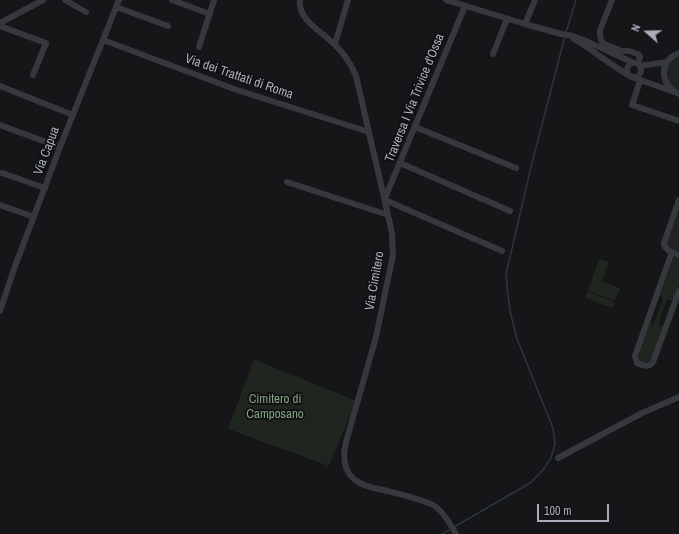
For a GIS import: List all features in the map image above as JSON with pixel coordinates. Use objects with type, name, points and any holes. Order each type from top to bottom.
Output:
[{"type":"street","points":[[1,24],[43,0]]},
{"type":"street","points":[[65,0],[86,12]]},
{"type":"street","name":"Via Capua","points":[[0,311],[60,147],[119,0]]},
{"type":"street","points":[[172,0],[210,14]]},
{"type":"street","points":[[199,47],[214,0]]},
{"type":"street","name":"Via Cimitero","points":[[300,0],[300,10],[305,19],[335,44],[351,65],[356,76],[392,234],[392,255],[376,337],[344,448],[344,459],[348,473],[354,480],[364,486],[409,497],[434,506],[448,520],[456,534]]},
{"type":"street","points":[[335,44],[348,0]]},
{"type":"street","points":[[446,0],[586,41],[637,64],[641,69],[640,75],[636,78],[631,77],[627,72],[627,68],[631,64],[637,64],[667,62]]},
{"type":"street","points":[[525,24],[535,0]]},
{"type":"street","points":[[612,0],[600,30],[601,40],[604,44],[622,51],[629,51],[638,54],[640,57],[637,64]]},
{"type":"street","name":"Traversa I Via Trivice d'Ossa","points":[[385,199],[465,6]]},
{"type":"street","points":[[116,7],[168,26]]},
{"type":"street","points":[[493,54],[507,19]]},
{"type":"street","points":[[1,24],[46,43],[33,75]]},
{"type":"street","points":[[573,37],[617,69],[631,77],[678,94]]},
{"type":"street","name":"Via dei Trattati di Roma","points":[[103,40],[237,90],[369,132]]},
{"type":"street","points":[[678,94],[671,89],[665,80],[664,71],[667,62],[671,57],[679,53]]},
{"type":"street","points":[[640,81],[632,105],[679,121]]},
{"type":"street","points":[[0,86],[73,115]]},
{"type":"street","points":[[0,125],[60,147]]},
{"type":"street","points":[[415,126],[516,168]]},
{"type":"street","points":[[400,163],[510,211]]},
{"type":"street","points":[[2,173],[45,188]]},
{"type":"street","points":[[287,182],[388,215]]},
{"type":"street","points":[[385,199],[502,251]]},
{"type":"street","points":[[679,200],[664,243],[664,246],[668,251],[679,255]]},
{"type":"street","points":[[0,205],[34,217]]},
{"type":"street","points":[[672,252],[635,356],[637,363],[642,366],[648,366],[654,362],[679,291]]},
{"type":"street","points":[[558,458],[642,413],[679,398]]},
{"type":"shaded area","points":[[679,206],[679,251],[669,248],[666,241]]},
{"type":"green space","points":[[679,56],[679,92],[671,83],[667,73],[670,63],[673,59]]},
{"type":"green space","points":[[674,256],[679,257],[679,283],[673,301],[667,299],[658,325],[663,327],[651,361],[644,363],[641,361],[639,355],[650,323],[654,324],[663,298],[660,296]]},
{"type":"green space","points":[[599,259],[609,262],[602,281],[620,288],[615,301],[588,291]]},
{"type":"green space","points":[[587,292],[615,302],[613,308],[585,298]]},
{"type":"green space","name":"Cimitero di Camposano","points":[[254,359],[356,401],[329,466],[228,429]]},
{"type":"waterway","points":[[566,32],[576,0]]},
{"type":"waterway","points":[[454,527],[530,483],[543,470],[551,458],[555,444],[553,428],[517,339],[510,311],[506,274],[531,167],[565,36]]},
{"type":"waterway","points":[[442,534],[451,529]]}]
